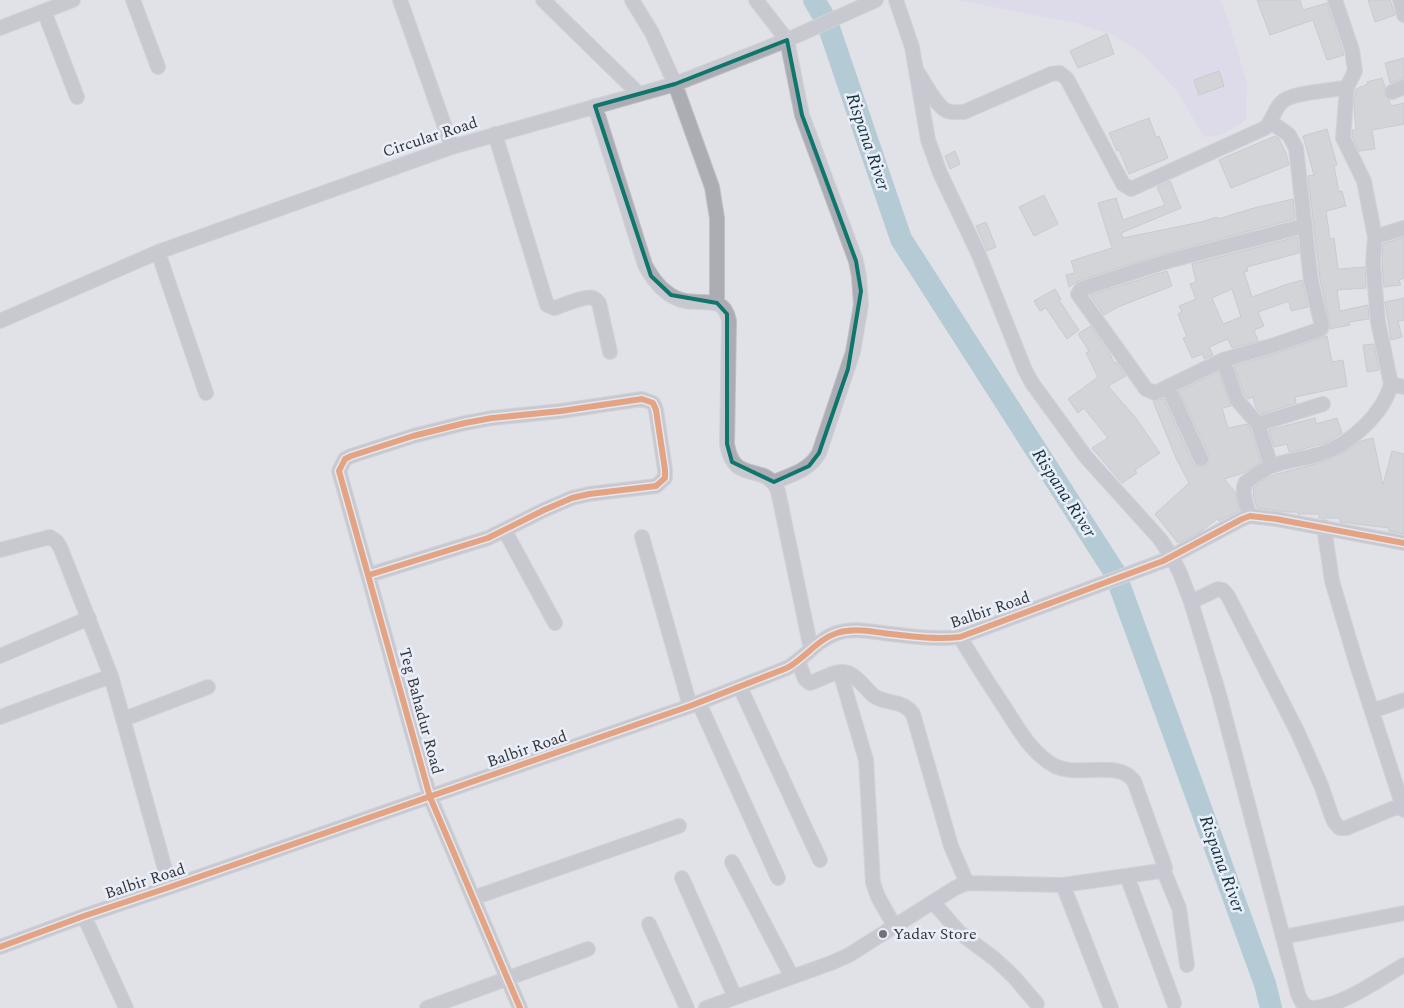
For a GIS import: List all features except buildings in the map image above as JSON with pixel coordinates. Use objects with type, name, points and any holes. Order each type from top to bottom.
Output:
[{"type":"street","points":[[0,28],[73,0]]},
{"type":"street","points":[[133,0],[158,67]]},
{"type":"street","points":[[400,0],[452,147]]},
{"type":"street","points":[[543,0],[638,93]]},
{"type":"street","points":[[632,0],[652,33],[675,84],[712,187],[716,218],[717,303]]},
{"type":"street","points":[[756,0],[787,40],[802,115],[860,276],[861,305],[857,334],[848,369],[819,453],[809,466],[774,482]]},
{"type":"street","name":"Circular Road","points":[[0,321],[158,252],[452,147],[675,84],[787,40],[876,0]]},
{"type":"street","points":[[896,0],[910,40],[928,140],[940,173],[979,255],[1025,370],[1032,383],[1086,457],[1160,540],[1191,602],[1218,694],[1301,1001],[1306,1006],[1312,1008],[1322,1007],[1350,996],[1404,966]]},
{"type":"street","points":[[1335,0],[1352,50],[1355,71],[1345,88],[1344,142],[1364,181],[1375,237],[1373,264],[1378,322],[1398,385],[1363,428],[1330,451],[1271,466],[1246,482],[1243,491],[1250,516],[1276,518],[1404,543]]},
{"type":"street","points":[[1400,0],[1404,15]]},
{"type":"street","points":[[44,11],[77,97]]},
{"type":"street","points":[[915,68],[939,104],[947,111],[957,113],[964,112],[1060,72],[1067,79],[1123,184],[1131,189],[1265,128],[1271,122],[1280,103],[1288,97],[1345,88]]},
{"type":"street","points":[[595,106],[645,265],[651,276],[671,295],[682,300],[717,303],[724,308],[727,314],[729,322],[726,444],[728,455],[738,468],[768,478],[774,482],[778,491],[811,650]]},
{"type":"street","points":[[1271,122],[1289,135],[1296,148],[1311,281],[1322,328],[1223,360],[1155,393],[1146,389],[1078,294],[1079,290],[1168,261],[1304,226]]},
{"type":"street","points":[[495,134],[547,305],[554,308],[586,298],[592,297],[596,299],[599,303],[610,352]]},
{"type":"street","points":[[1375,237],[1404,228]]},
{"type":"street","points":[[158,252],[206,393]]},
{"type":"street","points":[[1223,360],[1237,400],[1258,424],[1271,466]]},
{"type":"street","points":[[1168,387],[1201,459]]},
{"type":"street","name":"Teg Bahadur Road","points":[[505,531],[544,510],[572,498],[589,494],[656,486],[661,482],[665,478],[665,470],[656,410],[653,403],[642,399],[465,423],[413,436],[351,456],[345,460],[340,471],[430,797],[520,1008]]},
{"type":"street","points":[[1258,424],[1324,404]]},
{"type":"street","name":"Balbir Road","points":[[0,947],[694,704],[776,673],[798,662],[824,639],[835,633],[845,630],[856,630],[917,637],[960,638],[1168,559],[1250,516]]},
{"type":"street","points":[[1191,602],[1218,589],[1223,590],[1228,596],[1270,675],[1321,785],[1335,823],[1340,828],[1346,828],[1403,806],[1332,581],[1324,528]]},
{"type":"street","points":[[369,575],[472,544],[505,531],[555,623]]},
{"type":"street","points":[[642,537],[694,704],[778,878]]},
{"type":"street","points":[[0,550],[50,538],[57,542],[111,676],[170,887]]},
{"type":"street","points":[[0,656],[89,618]]},
{"type":"street","points":[[960,638],[1024,736],[1041,756],[1065,771],[1118,770],[1130,776],[1134,781],[1164,861],[1165,867],[1162,870]]},
{"type":"street","points":[[798,662],[810,683],[840,672],[846,672],[879,699],[905,705],[912,714],[948,838],[967,883]]},
{"type":"street","points":[[840,672],[866,760],[873,883],[895,927]]},
{"type":"street","points":[[0,717],[111,676]]},
{"type":"street","points":[[740,686],[820,860]]},
{"type":"street","points":[[124,719],[208,687]]},
{"type":"street","points":[[1372,711],[1404,700]]},
{"type":"street","points":[[472,898],[679,826]]},
{"type":"street","points":[[732,862],[792,977]]},
{"type":"street","points":[[706,1008],[849,955],[955,888],[967,883],[1063,885],[1162,870]]},
{"type":"street","points":[[1162,870],[1179,908],[1187,965]]},
{"type":"street","points":[[1128,876],[1174,1003]]},
{"type":"street","points":[[682,878],[735,997]]},
{"type":"street","points":[[1063,885],[1111,1008]]},
{"type":"street","points":[[933,902],[959,932],[996,960],[1014,977],[1036,1004]]},
{"type":"street","points":[[1283,937],[1404,913]]},
{"type":"street","points":[[84,916],[126,1008]]},
{"type":"street","points":[[649,924],[686,1008]]},
{"type":"street","points":[[427,1008],[588,949]]},
{"type":"highlighted area","points":[[787,40],[802,115],[856,261],[861,291],[848,369],[819,453],[809,466],[774,482],[732,462],[727,444],[727,314],[717,303],[671,295],[651,276],[595,106],[675,84]]},
{"type":"shaded area","points":[[957,0],[1220,0],[1230,25],[1247,84],[1246,120],[1221,135],[1204,137],[1178,92],[1143,54],[1115,36],[1076,23]]},
{"type":"waterway","name":"Rispana River","points":[[814,0],[827,22],[901,239],[1115,573],[1265,984],[1271,1008]]},
{"type":"cycle path","points":[[369,575],[488,538],[572,498],[589,494],[656,486],[665,478],[665,470],[656,410],[653,403],[642,399],[465,423],[413,436],[351,456],[345,459],[339,471],[430,797],[520,1008]]},
{"type":"cycle path","points":[[0,947],[84,916],[690,706],[787,668],[818,644],[837,633],[860,630],[921,637],[960,637],[1163,561],[1250,516],[1276,519],[1404,543]]},
{"type":"place","name":"Yadav Store","points":[[883,934]]}]
